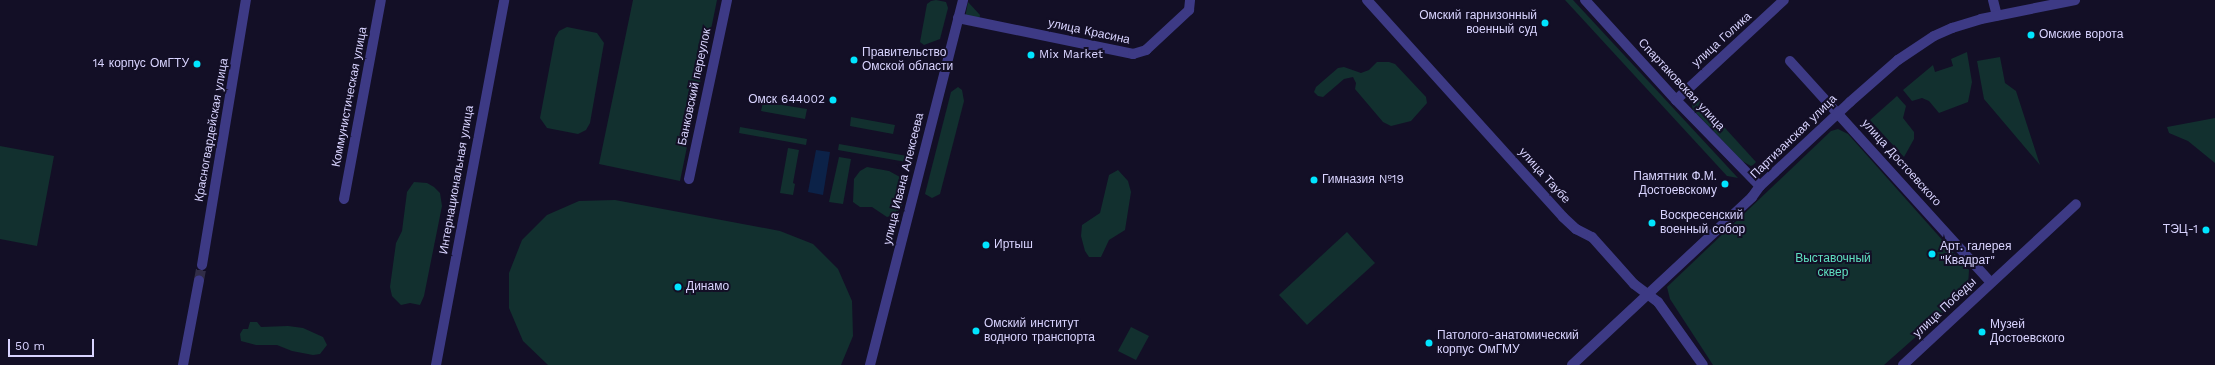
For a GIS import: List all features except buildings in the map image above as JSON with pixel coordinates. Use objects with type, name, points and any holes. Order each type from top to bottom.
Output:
[{"type":"street","name":"Красногвардейская улица","points":[[202,264],[246,0]]},
{"type":"street","name":"Коммунистическая улица","points":[[344,199],[381,0]]},
{"type":"street","name":"Интернациональная улица","points":[[436,365],[504,0]]},
{"type":"street","name":"Банковский переулок","points":[[689,179],[727,0]]},
{"type":"street","name":"улица Ивана Алексеева","points":[[870,365],[963,0]]},
{"type":"street","name":"улица Красина","points":[[958,18],[1133,54],[1146,50],[1189,10],[1190,0]]},
{"type":"street","name":"улица Таубе","points":[[1367,0],[1564,217],[1576,229],[1592,237],[1634,284],[1658,302],[1703,365]]},
{"type":"street","name":"Спартаковская улица","points":[[1585,0],[1676,100],[1760,186]]},
{"type":"street","name":"улица Голика","points":[[1676,100],[1784,0]]},
{"type":"street","points":[[1993,0],[1997,16]]},
{"type":"street","name":"Партизанская улица","points":[[1572,365],[1748,201],[1760,186],[1838,113],[1898,60],[1917,46],[1952,28],[1997,16],[2075,0]]},
{"type":"street","name":"улица Достоевского","points":[[1790,61],[1991,283]]},
{"type":"street","name":"улица Победы","points":[[1904,365],[2076,204]]},
{"type":"street","points":[[183,365],[199,280]]},
{"type":"green space","points":[[633,0],[717,0],[680,181],[599,164]]},
{"type":"green space","points":[[936,0],[946,2],[948,8],[940,39],[924,45],[920,42],[927,4]]},
{"type":"green space","points":[[1565,0],[1573,0],[1738,178],[1727,176]]},
{"type":"green space","points":[[968,2],[980,15],[979,21],[965,18]]},
{"type":"green space","points":[[567,27],[597,33],[604,43],[590,123],[586,130],[578,134],[547,128],[540,118],[555,38],[559,31]]},
{"type":"green space","points":[[1967,52],[1972,82],[1968,102],[1939,113],[1929,101],[1922,98],[1912,101],[1903,90],[1933,65],[1935,72],[1953,66],[1951,59]]},
{"type":"green space","points":[[2000,57],[2005,83],[2016,91],[2040,165],[1984,99],[1977,61]]},
{"type":"green space","points":[[1377,62],[1389,62],[1395,64],[1426,97],[1427,103],[1411,121],[1391,126],[1383,122],[1355,89],[1356,83],[1353,77],[1344,79],[1323,97],[1318,96],[1314,92],[1316,87],[1338,68],[1344,67],[1361,73],[1369,70]]},
{"type":"green space","points":[[958,87],[962,90],[964,101],[940,194],[932,198],[925,194],[951,92]]},
{"type":"green space","points":[[1695,95],[1756,162],[1753,165],[1751,166],[1742,161],[1693,110],[1691,100]]},
{"type":"green space","points":[[1897,96],[1906,106],[1903,118],[1914,132],[1914,139],[1904,157],[1870,120]]},
{"type":"green space","points":[[763,102],[807,109],[805,119],[761,111]]},
{"type":"green space","points":[[851,117],[895,125],[893,134],[850,126]]},
{"type":"green space","points":[[2215,118],[2215,163],[2188,141],[2169,133],[2167,127]]},
{"type":"green space","points":[[740,127],[807,139],[806,145],[739,133]]},
{"type":"green space","name":"Выставочный сквер","points":[[1838,129],[1848,134],[1969,270],[1968,287],[1963,295],[1884,365],[1713,365],[1670,299],[1667,287],[1831,131]]},
{"type":"green space","points":[[839,144],[907,156],[906,162],[838,150]]},
{"type":"green space","points":[[0,146],[54,156],[37,246],[0,239]]},
{"type":"green space","points":[[788,148],[799,150],[793,183],[795,184],[793,195],[780,193]]},
{"type":"green space","points":[[839,157],[851,159],[843,204],[829,202]]},
{"type":"green space","points":[[867,167],[889,171],[900,177],[905,193],[902,206],[896,214],[887,217],[872,207],[860,207],[853,202],[854,179],[860,171]]},
{"type":"green space","points":[[1118,170],[1128,181],[1131,192],[1125,230],[1109,240],[1101,257],[1089,257],[1085,251],[1081,236],[1082,225],[1100,213],[1109,175]]},
{"type":"green space","points":[[414,182],[427,183],[434,187],[440,193],[442,206],[424,296],[420,305],[410,303],[401,305],[392,296],[390,287],[396,243],[402,231],[407,192]]},
{"type":"green space","name":"Динамо","points":[[615,200],[780,231],[813,244],[838,269],[852,301],[853,336],[841,365],[548,365],[523,341],[509,308],[509,273],[522,240],[547,215],[579,201]]},
{"type":"green space","points":[[1347,232],[1375,263],[1307,325],[1279,295]]},
{"type":"green space","points":[[250,322],[257,322],[261,327],[288,326],[303,328],[323,337],[327,345],[320,354],[313,355],[292,351],[277,345],[256,345],[241,341],[240,334],[243,329],[248,329]]},
{"type":"green space","points":[[1131,327],[1149,336],[1136,360],[1118,351]]},
{"type":"water","points":[[816,150],[830,152],[823,195],[808,192]]},
{"type":"tunnel","points":[[199,280],[202,265]]},
{"type":"place","name":"Омский гарнизонный военный суд","points":[[1545,23]]},
{"type":"place","name":"Омские ворота","points":[[2031,35]]},
{"type":"place","name":"Mix Market","points":[[1031,55]]},
{"type":"place","name":"Правительство Омской области","points":[[854,60]]},
{"type":"place","name":"14 корпус ОмГТУ","points":[[197,64]]},
{"type":"place","name":"Омск 644002","points":[[833,100]]},
{"type":"place","name":"Гимназия №19","points":[[1314,180]]},
{"type":"place","name":"Памятник Ф.М. Достоевскому","points":[[1725,184]]},
{"type":"place","name":"Воскресенский военный собор","points":[[1652,223]]},
{"type":"place","name":"ТЭЦ-1","points":[[2206,230]]},
{"type":"place","name":"Иртыш","points":[[986,245]]},
{"type":"place","name":"Арт. галерея \"Квадрат\"","points":[[1932,254]]},
{"type":"place","name":"Динамо","points":[[678,287]]},
{"type":"place","name":"Омский институт водного транспорта","points":[[976,331]]},
{"type":"place","name":"Музей Достоевского","points":[[1982,332]]},
{"type":"place","name":"Патолого-анатомический корпус ОмГМУ","points":[[1429,343]]}]
